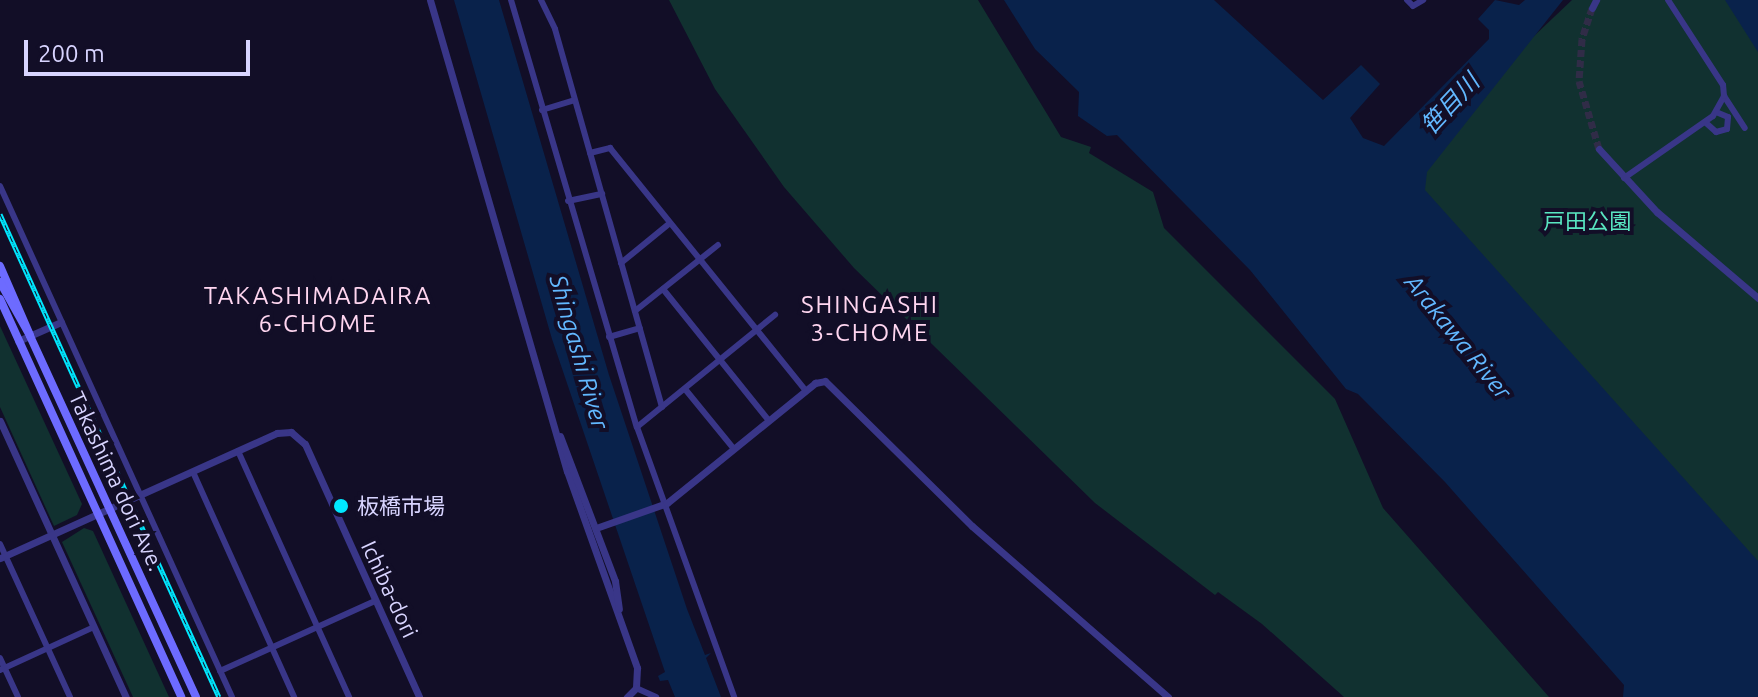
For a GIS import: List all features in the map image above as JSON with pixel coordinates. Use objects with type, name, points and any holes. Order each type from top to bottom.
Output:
[{"type":"main road","points":[[0,266],[30,336]]},
{"type":"main road","name":"Takashima dori Ave.","points":[[0,282],[30,336],[196,697]]},
{"type":"main road","name":"Takashima dori Ave.","points":[[0,302],[181,697]]},
{"type":"street","points":[[430,0],[551,416],[637,668],[636,688],[627,697]]},
{"type":"street","points":[[511,0],[568,201],[662,506],[734,697]]},
{"type":"street","points":[[541,0],[575,100],[662,407]]},
{"type":"street","points":[[1407,0],[1413,6],[1423,0]]},
{"type":"street","points":[[1668,0],[1723,85],[1724,96],[1745,128]]},
{"type":"street","points":[[1623,179],[1705,122],[1716,112],[1724,96]]},
{"type":"street","points":[[542,110],[575,100]]},
{"type":"street","points":[[1705,122],[1716,132],[1727,129],[1728,117],[1716,112]]},
{"type":"street","points":[[590,153],[610,148],[806,391]]},
{"type":"street","points":[[1599,149],[1623,179],[1758,298]]},
{"type":"street","points":[[0,186],[232,697]]},
{"type":"street","points":[[568,201],[602,194]]},
{"type":"street","points":[[621,263],[670,223]]},
{"type":"street","points":[[635,311],[718,245]]},
{"type":"street","points":[[663,289],[769,421]]},
{"type":"street","points":[[637,427],[775,315]]},
{"type":"street","points":[[18,341],[61,322]]},
{"type":"street","points":[[609,337],[640,328]]},
{"type":"street","points":[[598,527],[662,506],[817,382],[828,383],[962,517],[1168,697]]},
{"type":"street","points":[[685,389],[734,449]]},
{"type":"street","points":[[551,416],[577,469],[598,527],[615,581],[622,629]]},
{"type":"street","points":[[0,421],[126,697]]},
{"type":"street","name":"Ichiba-dori","points":[[3,557],[282,432],[302,440],[419,697]]},
{"type":"street","points":[[238,451],[349,697]]},
{"type":"street","points":[[193,472],[294,697]]},
{"type":"street","points":[[0,544],[3,557],[70,697]]},
{"type":"street","points":[[220,671],[375,601]]},
{"type":"street","points":[[2,669],[94,627]]},
{"type":"street","points":[[0,658],[2,669],[18,697]]},
{"type":"street","points":[[636,688],[656,697]]},
{"type":"green space","points":[[669,0],[978,0],[1061,137],[1091,147],[1089,153],[1153,192],[1164,228],[1335,399],[1383,508],[1549,697],[1344,697],[1262,624],[1218,592],[1215,595],[1095,503],[854,268],[784,187],[715,89]]},
{"type":"green space","name":"戸田公園","points":[[1572,0],[1758,0],[1758,694],[1353,208]]},
{"type":"green space","points":[[0,326],[82,504],[77,515],[54,526],[0,407]]},
{"type":"green space","points":[[84,528],[93,531],[169,697],[133,697],[62,542]]},
{"type":"water","name":"Shingashi River","points":[[454,0],[499,0],[609,375],[687,609],[705,655],[711,653],[706,658],[721,697],[675,697],[668,680],[660,681],[658,676],[665,672],[552,339]]},
{"type":"water","points":[[1004,0],[1214,0],[1323,100],[1361,65],[1380,84],[1350,118],[1363,138],[1384,146],[1489,39],[1489,30],[1478,19],[1495,0],[1519,5],[1525,0],[1563,0],[1427,172],[1425,190],[1758,561],[1758,697],[1623,697],[1624,685],[1445,482],[1358,394],[1346,389],[1250,270],[1117,135],[1107,136],[1078,116],[1079,92],[1035,49]]},
{"type":"water","points":[[1725,0],[1758,0],[1758,52]]},
{"type":"tunnel","points":[[1592,8],[1582,39],[1579,81],[1599,149]]},
{"type":"railway","points":[[0,214],[219,697]]},
{"type":"place","name":"板橋市場","points":[[341,506]]},
{"type":"district","name":"TAKASHIMADAIRA 6-CHOME","points":[[318,310]]},
{"type":"district","name":"SHINGASHI 3-CHOME","points":[[870,319]]},
{"type":"water label","name":"笹目川","points":[[1450,104]]},
{"type":"water label","name":"Arakawa River","points":[[1458,337]]}]
